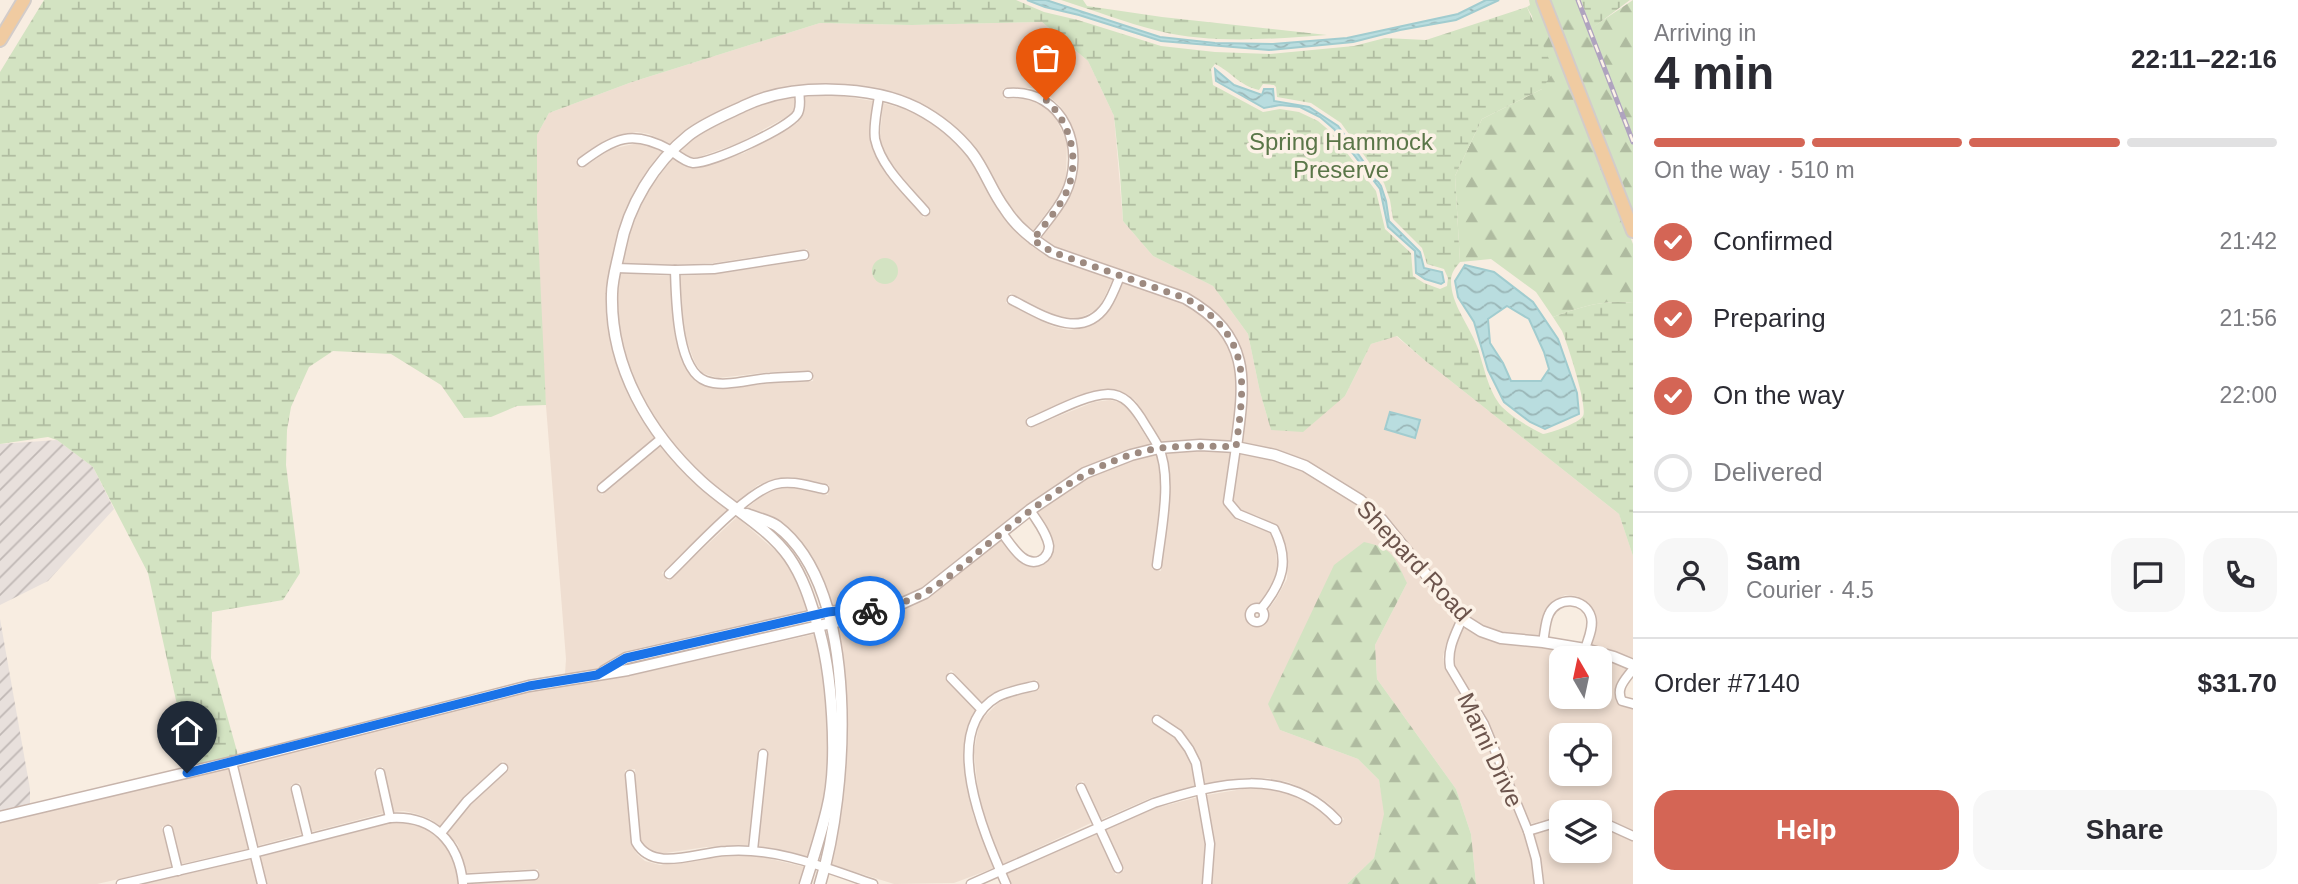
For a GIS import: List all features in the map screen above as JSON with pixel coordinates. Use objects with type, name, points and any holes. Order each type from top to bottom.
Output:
[{"type":"main road","points":[[0,40],[24,0]]},
{"type":"main road","points":[[1543,0],[1633,231]]},
{"type":"street","points":[[805,884],[828,807],[833,728],[829,684],[818,627],[803,581],[788,556],[701,481],[662,438],[625,377],[612,310],[612,291],[622,236],[630,214],[642,191],[671,151],[709,123],[758,99],[799,91],[836,90],[879,96],[913,106],[953,133],[973,154],[1004,209],[1033,240],[1052,252],[1185,298],[1203,308],[1223,326],[1234,344],[1243,382],[1228,502],[1238,514],[1274,529],[1280,541],[1283,576],[1261,609]]},
{"type":"street","points":[[582,162],[609,144],[638,137],[648,139],[694,163],[741,148],[793,120],[800,109],[799,91]]},
{"type":"street","points":[[1008,93],[1031,94],[1046,100],[1057,110],[1072,141],[1071,179],[1065,196],[1033,240]]},
{"type":"street","points":[[879,96],[875,122],[875,138],[879,151],[892,172],[925,211]]},
{"type":"street","points":[[616,268],[714,269],[804,255]]},
{"type":"street","points":[[675,270],[679,332],[691,366],[699,377],[718,383],[808,376]]},
{"type":"street","points":[[1012,300],[1054,321],[1068,325],[1079,324],[1089,320],[1106,306],[1120,276]]},
{"type":"street","points":[[1031,422],[1093,397],[1110,394],[1121,397],[1132,405],[1159,448],[1165,475],[1157,565]]},
{"type":"street","points":[[602,488],[662,438]]},
{"type":"street","name":"Shepard Road","points":[[0,817],[232,762],[529,686],[628,670],[831,625],[902,603],[925,593],[1030,510],[1085,473],[1131,455],[1159,448],[1200,445],[1236,447],[1302,465],[1360,500],[1382,520],[1462,619],[1481,631],[1502,638],[1567,646]]},
{"type":"street","points":[[669,574],[761,490],[792,482],[824,489]]},
{"type":"street","points":[[737,510],[775,525],[799,548],[815,576],[831,625],[843,729],[842,767],[836,811],[820,884]]},
{"type":"street","points":[[1002,533],[1020,556],[1028,561],[1037,562],[1043,559],[1049,545],[1030,510]]},
{"type":"street","points":[[1544,642],[1549,614],[1556,605],[1565,601],[1577,602],[1586,607],[1592,624],[1586,646]]},
{"type":"street","name":"Shepard Road","points":[[597,675],[626,658],[828,612],[855,609],[871,611]]},
{"type":"street","name":"Marni Drive","points":[[1462,619],[1451,645],[1448,657],[1450,667],[1483,724],[1528,831],[1536,859],[1539,884]]},
{"type":"street","name":"Shepard Road","points":[[1612,656],[1633,667]]},
{"type":"street","points":[[1633,667],[1619,692],[1622,701],[1633,704]]},
{"type":"street","points":[[951,678],[982,710]]},
{"type":"street","points":[[1006,884],[982,826],[972,782],[972,733],[982,710],[1002,695],[1034,686]]},
{"type":"street","points":[[1157,720],[1178,734],[1196,763],[1210,844],[1207,884]]},
{"type":"street","points":[[753,850],[763,754]]},
{"type":"street","points":[[232,762],[262,884]]},
{"type":"street","points":[[440,833],[467,801],[503,768]]},
{"type":"street","points":[[380,773],[390,818]]},
{"type":"street","points":[[630,775],[636,842],[648,857],[659,859],[727,850],[753,850],[811,864],[873,884]]},
{"type":"street","points":[[971,884],[1154,803],[1243,783],[1288,787],[1309,796],[1337,820]]},
{"type":"street","points":[[1081,788],[1118,867]]},
{"type":"street","points":[[296,789],[308,838]]},
{"type":"street","points":[[121,884],[390,818],[404,817],[429,824],[453,847],[463,881],[534,875]]},
{"type":"street","points":[[1528,831],[1549,825]]},
{"type":"street","points":[[1612,826],[1633,836]]},
{"type":"street","points":[[168,830],[178,871]]},
{"type":"shaded area","points":[[1042,22],[1088,61],[1114,116],[1123,221],[1153,256],[1213,286],[1248,334],[1271,430],[1345,396],[1371,344],[1396,336],[1619,514],[1633,556],[1633,659],[1612,650],[1612,646],[1591,645],[1597,625],[1595,613],[1589,603],[1577,596],[1565,595],[1553,601],[1544,612],[1540,636],[1502,632],[1483,626],[1464,615],[1405,538],[1362,496],[1306,461],[1276,450],[1241,443],[1248,381],[1238,343],[1226,322],[1206,304],[1187,293],[1054,247],[1040,238],[1069,198],[1075,180],[1077,158],[1076,139],[1069,122],[1061,107],[1048,95],[1032,88],[1003,89],[1004,99],[1030,99],[1044,105],[1053,113],[1067,142],[1066,177],[1061,193],[1032,232],[1008,206],[977,151],[936,113],[915,101],[884,92],[836,85],[795,86],[756,94],[707,118],[671,145],[649,134],[637,132],[607,139],[576,160],[581,169],[611,149],[638,143],[647,144],[664,153],[638,187],[626,211],[618,235],[607,291],[610,330],[621,378],[635,407],[656,437],[596,487],[602,495],[662,445],[697,485],[729,510],[662,573],[668,581],[737,517],[785,559],[799,584],[808,611],[625,653],[595,670],[565,674],[543,368],[537,135],[549,113],[632,82],[820,23],[912,25]]},
{"type":"shaded area","points":[[836,95],[873,101],[870,138],[875,154],[888,175],[924,218],[931,211],[895,169],[883,149],[880,137],[883,103],[912,111],[932,122],[950,137],[969,158],[1001,213],[1033,247],[1051,257],[1113,279],[1096,310],[1078,319],[1056,316],[1010,293],[1006,303],[1052,326],[1068,330],[1079,329],[1102,318],[1123,283],[1184,303],[1201,312],[1220,330],[1235,363],[1238,395],[1231,441],[1161,442],[1135,400],[1123,392],[1110,389],[1091,391],[1026,418],[1029,428],[1094,402],[1110,400],[1129,409],[1151,445],[1107,458],[1060,482],[923,588],[870,606],[855,603],[831,607],[819,574],[802,544],[778,521],[747,508],[764,494],[777,489],[792,488],[828,495],[829,485],[792,477],[775,479],[758,485],[736,503],[704,477],[666,435],[642,400],[630,375],[619,329],[617,291],[620,273],[670,276],[674,332],[679,350],[695,381],[705,386],[719,389],[813,381],[812,371],[718,378],[702,373],[695,363],[683,331],[680,276],[715,274],[809,260],[807,249],[714,263],[622,263],[627,238],[645,194],[673,158],[695,168],[744,153],[797,123],[804,111],[804,97]]},
{"type":"shaded area","points":[[795,97],[795,108],[790,115],[739,143],[699,157],[690,157],[680,151],[711,128],[760,105]]},
{"type":"shaded area","points":[[57,440],[93,467],[114,509],[48,581],[0,605],[0,444]]},
{"type":"shaded area","points":[[1201,450],[1230,452],[1223,501],[1225,506],[1237,520],[1270,533],[1275,542],[1278,574],[1260,603],[1252,604],[1246,611],[1247,621],[1252,626],[1260,627],[1267,622],[1268,610],[1287,579],[1288,558],[1278,526],[1240,510],[1233,501],[1239,453],[1303,471],[1358,505],[1401,549],[1456,620],[1446,643],[1443,657],[1445,669],[1479,726],[1523,832],[1532,860],[1534,884],[1476,884],[1471,834],[1456,789],[1377,679],[1375,645],[1407,583],[1280,730],[1358,759],[1379,780],[1385,814],[1374,858],[1347,884],[1212,884],[1215,844],[1207,795],[1266,788],[1287,792],[1307,801],[1322,811],[1337,827],[1344,819],[1328,803],[1288,782],[1243,778],[1205,784],[1193,745],[1180,730],[1156,713],[1151,721],[1175,738],[1185,752],[1196,786],[1153,797],[1100,820],[1083,781],[1075,785],[1091,823],[1003,864],[990,836],[978,792],[974,752],[977,735],[980,721],[998,703],[1039,690],[1037,680],[1007,687],[993,693],[982,703],[951,670],[945,678],[976,710],[967,732],[966,772],[973,815],[994,868],[954,883],[894,884],[830,864],[841,811],[848,729],[837,629],[927,598],[1001,540],[1016,559],[1026,566],[1037,567],[1045,564],[1052,556],[1053,544],[1050,533],[1037,512],[1087,478],[1132,460],[1156,455],[1160,475],[1160,498],[1152,569],[1161,571],[1170,475],[1165,453]]},
{"type":"shaded area","points":[[0,619],[30,789],[30,804],[0,811]]},
{"type":"shaded area","points":[[1464,626],[1480,636],[1500,643],[1549,648],[1549,709],[1612,709],[1612,662],[1627,668],[1617,682],[1614,692],[1620,706],[1633,709],[1633,830],[1612,821],[1612,800],[1549,800],[1549,819],[1530,824],[1488,721],[1454,665],[1455,647]]},
{"type":"shaded area","points":[[815,634],[824,684],[828,728],[827,765],[823,805],[808,857],[758,846],[768,750],[759,749],[748,845],[706,847],[659,854],[650,852],[640,841],[635,769],[625,770],[631,843],[645,861],[660,865],[753,855],[805,867],[800,884],[468,884],[539,879],[538,869],[466,873],[458,845],[447,833],[470,805],[509,769],[503,761],[464,797],[440,826],[417,814],[393,812],[383,767],[374,769],[384,813],[311,832],[300,783],[291,785],[302,834],[257,846],[238,766],[539,689],[629,676]]},
{"type":"shaded area","points":[[229,769],[248,849],[181,864],[171,824],[162,827],[172,867],[97,884],[0,884],[0,822]]},
{"type":"shaded area","points":[[1198,797],[1205,844],[1202,884],[1011,884],[1007,874],[1096,833],[1116,875],[1124,870],[1105,829],[1156,808]]},
{"type":"shaded area","points":[[403,822],[427,829],[450,850],[458,884],[267,884],[260,857],[390,823]]},
{"type":"shaded area","points":[[1549,830],[1549,863],[1612,863],[1612,832],[1633,841],[1633,884],[1544,884],[1541,857],[1534,834]]},
{"type":"shaded area","points":[[251,859],[257,884],[144,884]]},
{"type":"green space","name":"Spring Hammock Preserve","points":[[44,0],[1016,0],[1044,12],[1161,46],[1270,54],[1354,46],[1385,38],[1426,40],[1527,7],[1554,71],[1542,89],[1482,119],[1455,176],[1460,262],[1452,276],[1452,290],[1477,346],[1497,401],[1511,415],[1543,434],[1576,422],[1583,416],[1584,410],[1568,348],[1553,317],[1592,305],[1633,303],[1633,556],[1619,514],[1397,336],[1371,344],[1345,396],[1303,432],[1271,430],[1248,334],[1213,286],[1153,256],[1123,221],[1114,116],[1088,61],[1042,22],[912,25],[820,23],[632,82],[549,113],[537,135],[537,208],[546,405],[517,406],[491,417],[464,418],[441,385],[391,354],[333,351],[309,367],[291,407],[287,430],[286,465],[300,573],[283,600],[212,612],[211,658],[238,755],[184,768],[181,723],[148,573],[93,467],[57,440],[48,437],[0,444],[0,72]],"holes":[[[1215,64],[1252,88],[1259,90],[1263,84],[1274,85],[1277,97],[1311,103],[1341,123],[1384,183],[1393,219],[1422,248],[1427,264],[1444,269],[1448,278],[1447,286],[1440,289],[1413,276],[1411,253],[1385,229],[1376,191],[1331,132],[1318,121],[1299,112],[1280,109],[1263,112],[1213,85],[1211,69]]]},
{"type":"green space","points":[[1061,0],[1083,0],[1087,6],[1162,17],[1327,35],[1200,38],[1159,31]]},
{"type":"green space","points":[[1529,0],[1538,0],[1633,244],[1633,303],[1592,305],[1553,317],[1536,292],[1491,259],[1460,262],[1455,176],[1482,119],[1542,89],[1532,16],[1527,7],[1530,5]]},
{"type":"green space","points":[[1548,0],[1581,0],[1590,29],[1633,0],[1633,218]]},
{"type":"green space","points":[[1581,0],[1630,0],[1591,29]]},
{"type":"green space","points":[[885,258],[894,262],[898,271],[894,280],[885,284],[876,280],[872,271],[876,262]]},
{"type":"green space","points":[[1364,542],[1388,551],[1407,583],[1375,645],[1377,679],[1456,789],[1471,834],[1476,884],[1347,884],[1374,858],[1384,814],[1379,780],[1358,759],[1280,730],[1268,704],[1334,565]]},
{"type":"water","points":[[1027,0],[1046,0],[1160,37],[1215,43],[1273,44],[1347,38],[1458,14],[1486,0],[1499,0],[1456,20],[1353,42],[1269,50],[1161,41]]},
{"type":"water","points":[[1215,69],[1234,85],[1262,95],[1264,89],[1273,89],[1274,101],[1309,107],[1338,126],[1381,186],[1389,221],[1420,252],[1424,268],[1442,272],[1444,282],[1441,284],[1425,279],[1416,273],[1415,251],[1388,227],[1380,189],[1334,129],[1320,117],[1300,107],[1280,105],[1264,108],[1216,81]]},
{"type":"water","points":[[1465,265],[1494,272],[1533,302],[1558,339],[1577,393],[1579,414],[1545,429],[1530,422],[1504,402],[1488,370],[1474,322],[1458,297],[1455,281]],"holes":[[[1507,306],[1529,319],[1549,369],[1541,381],[1511,381],[1490,343],[1488,319]]]},
{"type":"water","points":[[1390,412],[1420,420],[1415,438],[1385,429]]},
{"type":"railway","points":[[1578,0],[1633,142]]},
{"type":"way so far","points":[[870,611],[902,603],[925,593],[1030,510],[1085,473],[1131,455],[1159,448],[1200,445],[1236,447],[1243,382],[1234,344],[1223,326],[1203,308],[1185,298],[1052,252],[1033,240],[1065,196],[1071,179],[1073,158],[1072,141],[1066,125],[1057,110],[1046,100]]},
{"type":"route","points":[[187,773],[529,686],[597,675],[626,658],[828,612],[855,609],[870,611]]}]
